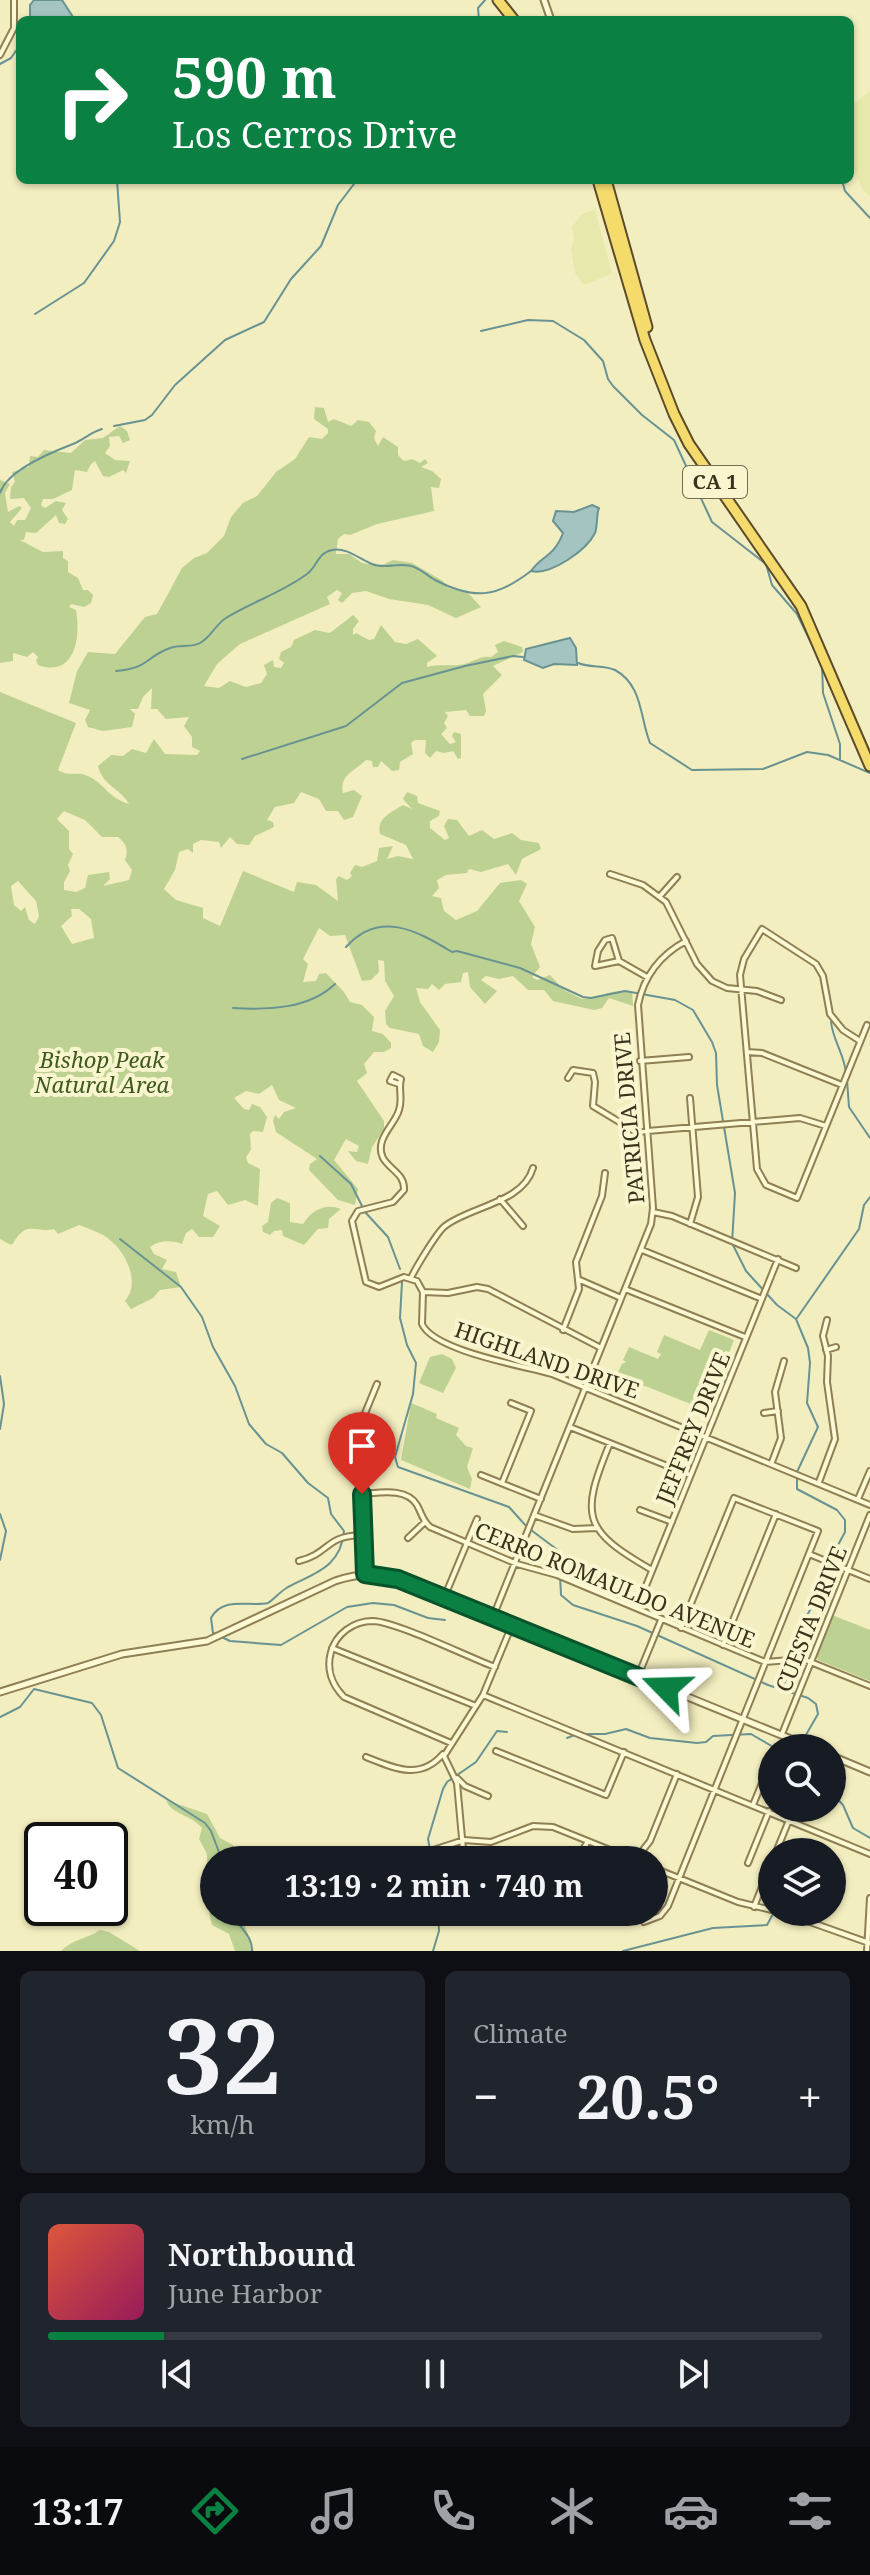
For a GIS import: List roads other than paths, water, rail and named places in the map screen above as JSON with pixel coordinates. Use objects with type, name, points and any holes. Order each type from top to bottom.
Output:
[{"type":"highway","points":[[498,0],[512,16]]},
{"type":"highway","name":"CA 1","points":[[601,184],[608,195],[652,346],[671,395],[702,455],[797,591],[870,753]]},
{"type":"highway","name":"CA 1","points":[[607,184],[645,340],[674,414],[689,444],[801,606],[870,766]]},
{"type":"street","points":[[0,55],[14,28],[14,0]]},
{"type":"street","points":[[610,874],[643,885],[660,896],[671,909],[707,978],[722,986],[757,991],[781,1000]]},
{"type":"street","points":[[660,896],[677,877]]},
{"type":"street","points":[[860,1041],[843,1030],[830,1014],[823,976],[816,964],[762,929],[744,959],[741,989],[760,1178],[766,1185],[797,1198],[867,1025]]},
{"type":"street","points":[[619,961],[612,938],[605,940],[598,951],[595,966],[619,961],[647,977]]},
{"type":"street","name":"PATRICIA DRIVE","points":[[493,1617],[641,1250],[653,1212],[637,1015],[647,977],[668,952],[686,941]]},
{"type":"street","points":[[747,1052],[762,1053],[842,1085]]},
{"type":"street","points":[[640,1061],[689,1057]]},
{"type":"street","points":[[568,1078],[573,1070],[590,1071],[595,1082],[593,1106],[630,1130],[800,1118],[826,1126]]},
{"type":"street","points":[[399,1084],[402,1097],[398,1115],[389,1124],[381,1148],[383,1158],[403,1180],[404,1190],[393,1202],[358,1211],[352,1227],[366,1282],[379,1287],[404,1277],[411,1278],[419,1283],[423,1292],[448,1293],[484,1288],[601,1348]]},
{"type":"street","points":[[690,1098],[698,1197],[690,1224]]},
{"type":"street","points":[[411,1278],[440,1230],[526,1183],[533,1168]]},
{"type":"street","points":[[563,1330],[579,1292],[576,1262],[602,1196],[605,1173]]},
{"type":"street","points":[[500,1199],[509,1214],[523,1226]]},
{"type":"street","points":[[653,1212],[796,1268]]},
{"type":"street","points":[[641,1250],[762,1299]]},
{"type":"street","name":"JEFFREY DRIVE","points":[[637,1608],[778,1259]]},
{"type":"street","points":[[577,1277],[621,1298]]},
{"type":"street","points":[[625,1289],[746,1338]]},
{"type":"street","name":"HIGHLAND DRIVE","points":[[423,1292],[422,1324],[432,1336],[500,1363],[545,1372],[585,1387],[870,1505]]},
{"type":"street","points":[[819,1482],[835,1439],[823,1333],[827,1320]]},
{"type":"street","points":[[826,1350],[836,1347]]},
{"type":"street","points":[[772,1462],[781,1438],[775,1388],[784,1361]]},
{"type":"street","points":[[365,1574],[361,1423],[377,1384]]},
{"type":"street","points":[[502,1483],[531,1411],[511,1403]]},
{"type":"street","points":[[764,1413],[778,1411]]},
{"type":"street","points":[[570,1427],[691,1475]]},
{"type":"street","points":[[610,1443],[590,1495],[598,1528],[611,1545],[652,1570]]},
{"type":"street","points":[[858,1499],[870,1471]]},
{"type":"street","points":[[481,1475],[541,1499]]},
{"type":"street","name":"CERRO ROMAULDO AVENUE","points":[[362,1494],[397,1493],[407,1496],[415,1503],[425,1522],[466,1542],[515,1563],[557,1575],[765,1662],[792,1658],[811,1661],[870,1686]]},
{"type":"street","points":[[668,1904],[818,1531],[734,1498],[681,1628]]},
{"type":"street","points":[[640,1510],[672,1522]]},
{"type":"street","points":[[723,1645],[776,1514]]},
{"type":"street","points":[[534,1515],[573,1529],[598,1528]]},
{"type":"street","name":"CUESTA DRIVE","points":[[782,1734],[870,1515]]},
{"type":"street","points":[[444,1598],[477,1519]]},
{"type":"street","points":[[408,1538],[425,1522]]},
{"type":"street","points":[[299,1561],[319,1554],[338,1537],[362,1535]]},
{"type":"street","points":[[809,1553],[870,1579]]},
{"type":"street","points":[[0,1692],[122,1654],[207,1641],[335,1581],[365,1574],[391,1577],[782,1734]]},
{"type":"street","points":[[638,1676],[661,1620]]},
{"type":"street","points":[[451,1743],[344,1697],[330,1675],[332,1648],[349,1628],[375,1621],[495,1667]]},
{"type":"street","points":[[366,1757],[397,1769],[413,1771],[429,1766],[446,1750],[483,1695],[512,1625]]},
{"type":"street","points":[[332,1648],[476,1706]]},
{"type":"street","points":[[483,1695],[758,1807]]},
{"type":"street","points":[[446,1750],[445,1761],[455,1776],[465,1786],[488,1796]]},
{"type":"street","points":[[496,1751],[606,1795],[624,1752]]},
{"type":"street","points":[[846,1762],[870,1772]]},
{"type":"street","points":[[646,1846],[677,1774]]},
{"type":"street","points":[[455,1776],[464,1846]]},
{"type":"street","points":[[753,1805],[758,1793]]},
{"type":"street","points":[[748,1863],[765,1822]]},
{"type":"street","points":[[796,1822],[870,1854]]},
{"type":"street","points":[[445,1846],[464,1840],[491,1842],[540,1825],[600,1846]]},
{"type":"street","points":[[585,1846],[588,1841]]},
{"type":"street","points":[[668,1874],[758,1908]]},
{"type":"street","points":[[754,1907],[758,1897]]},
{"type":"street","points":[[867,1951],[870,1898]]},
{"type":"street","points":[[821,1926],[869,1943]]},
{"type":"water","points":[[34,0],[62,0],[72,16],[30,16],[30,5]]},
{"type":"water","points":[[592,505],[599,508],[596,530],[591,540],[557,566],[539,572],[531,571],[552,552],[563,533],[553,521],[556,511],[574,512]]},
{"type":"water","points":[[570,638],[576,648],[577,665],[554,664],[543,668],[524,660],[526,649]]},
{"type":"waterway","points":[[479,16],[478,8],[485,0]]},
{"type":"waterway","points":[[0,64],[16,51]]},
{"type":"waterway","points":[[35,314],[84,283],[114,241],[120,222],[117,184]]},
{"type":"waterway","points":[[114,426],[145,420],[175,385],[225,340],[264,322],[291,279],[321,246],[338,205],[354,184]]},
{"type":"waterway","points":[[843,184],[845,191],[870,218]]},
{"type":"waterway","points":[[481,331],[528,320],[553,321],[584,340],[603,361],[613,386],[642,415],[674,440],[712,522],[766,564],[772,585],[797,614],[816,653]]},
{"type":"waterway","points":[[0,493],[21,469],[102,429]]},
{"type":"waterway","points":[[116,671],[141,665],[170,648],[200,643],[226,618],[298,580],[311,571],[323,554],[332,550],[348,552],[377,566],[409,565],[435,580],[473,593],[507,587],[531,571]]},
{"type":"waterway","points":[[242,759],[346,726],[402,683],[465,666],[513,656],[523,657]]},
{"type":"waterway","points":[[578,663],[611,668],[624,676],[636,693],[650,743],[692,770],[763,769],[807,752],[828,755],[870,773]]},
{"type":"waterway","points":[[822,665],[823,693],[840,744],[840,759]]},
{"type":"waterway","points":[[346,947],[371,929],[398,927],[452,952],[520,968],[583,997],[625,991],[675,1000],[693,1010],[712,1042],[735,1193],[732,1243],[746,1271],[777,1305],[796,1319],[808,1348],[807,1403],[818,1427],[797,1472],[797,1489],[837,1510],[845,1520],[845,1532],[823,1573],[816,1599],[798,1632],[791,1669],[782,1688]]},
{"type":"waterway","points":[[233,1008],[274,1008],[301,1003],[335,984]]},
{"type":"waterway","points":[[831,1022],[846,1074]]},
{"type":"waterway","points":[[847,1080],[849,1107],[870,1138]]},
{"type":"waterway","points":[[320,1156],[351,1184],[365,1212],[388,1237],[400,1269]]},
{"type":"waterway","points":[[797,1318],[859,1229],[864,1205],[870,1197]]},
{"type":"waterway","points":[[120,1239],[181,1287],[202,1317],[213,1347],[235,1386],[249,1424],[266,1444],[282,1453],[308,1483],[328,1498],[331,1514],[344,1531],[338,1553],[325,1567],[288,1587],[268,1603],[222,1607],[211,1618],[213,1633],[230,1641],[281,1645],[347,1607],[373,1603],[394,1605],[428,1618],[445,1620]]},
{"type":"waterway","points":[[402,1282],[400,1318],[407,1345],[416,1363],[413,1394],[395,1457],[398,1467],[509,1507],[527,1527],[559,1551],[565,1562],[560,1576],[561,1595],[573,1605],[637,1626],[768,1685],[808,1698],[816,1704],[818,1714],[806,1734]]},
{"type":"waterway","points":[[0,1376],[4,1404],[0,1429]]},
{"type":"waterway","points":[[0,1514],[6,1531],[0,1560]]},
{"type":"waterway","points":[[0,1717],[20,1707],[34,1689],[92,1703],[101,1715],[118,1768],[205,1823],[217,1846]]},
{"type":"waterway","points":[[583,1734],[605,1734],[626,1729],[650,1738],[697,1743],[706,1742],[713,1736],[751,1734],[758,1738]]},
{"type":"waterway","points":[[429,1846],[428,1839],[447,1782],[476,1762],[497,1731],[507,1732]]},
{"type":"waterway","points":[[567,1738],[577,1734]]},
{"type":"waterway","points":[[846,1812],[853,1828],[870,1838]]},
{"type":"waterway","points":[[241,1926],[250,1940],[252,1951]]},
{"type":"waterway","points":[[433,1951],[439,1926]]},
{"type":"waterway","points":[[623,1951],[713,1928],[758,1926]]},
{"type":"park label","name":"Bishop Peak Natural Area","points":[[102,1072]]}]
